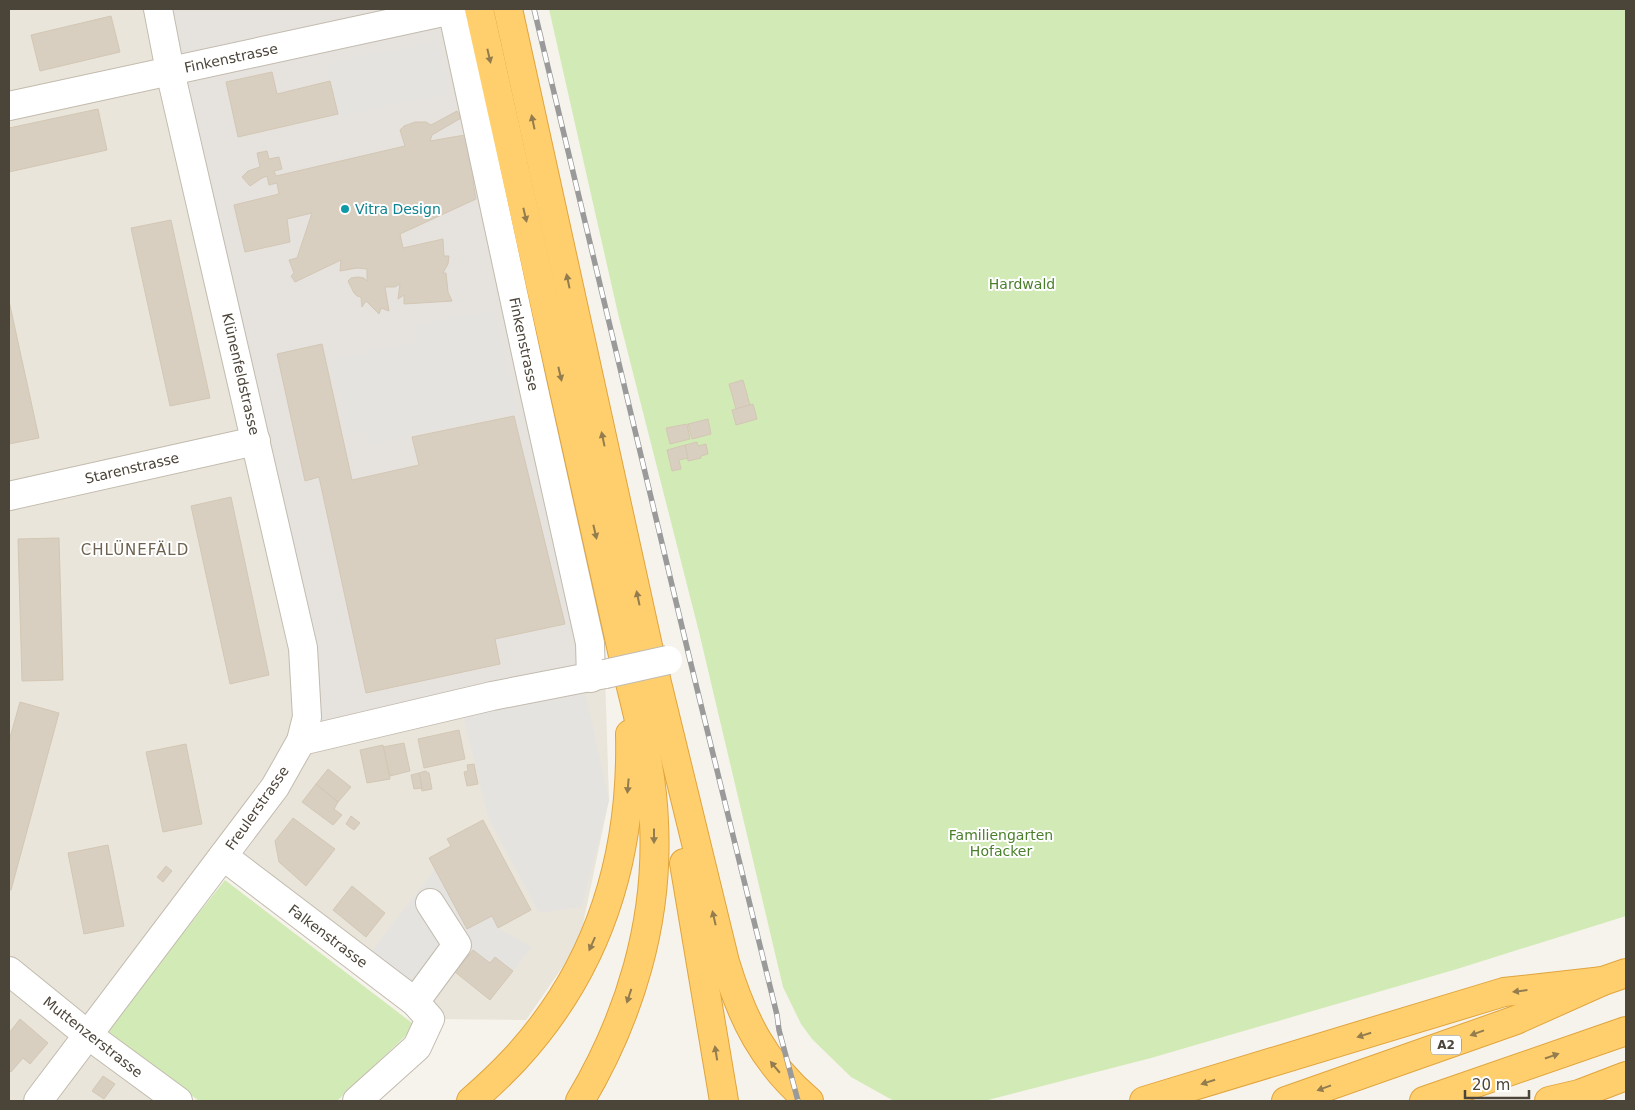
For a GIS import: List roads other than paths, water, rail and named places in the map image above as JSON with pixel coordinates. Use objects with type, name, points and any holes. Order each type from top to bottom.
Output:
[{"type":"highway","points":[[461,9],[622,650],[640,726],[651,787],[654,822],[653,884],[649,915],[637,971],[616,1032],[587,1090]]},
{"type":"highway","points":[[508,9],[658,653],[718,936],[736,997],[753,1035],[769,1060],[809,1101]]},
{"type":"highway","points":[[471,1101],[515,1059],[550,1016],[577,974],[606,910],[618,865],[629,780],[629,728],[622,650]]},
{"type":"highway","points":[[658,653],[724,1101]]},
{"type":"highway","points":[[1144,1101],[1504,992],[1614,977]]},
{"type":"highway","name":"A2","points":[[1286,1101],[1516,1020],[1614,977]]},
{"type":"highway","points":[[1424,1101],[1626,1031]]},
{"type":"highway","points":[[1548,1101],[1572,1098],[1626,1076]]},
{"type":"street","name":"Klünenfeldstrasse","points":[[158,9],[170,71],[303,648],[307,717],[301,741]]},
{"type":"street","name":"Finkenstrasse","points":[[9,106],[461,9],[532,381],[598,676]]},
{"type":"street","name":"Starenstrasse","points":[[9,496],[256,441]]},
{"type":"street","points":[[301,741],[492,696],[598,676],[658,653]]},
{"type":"street","name":"Freulerstrasse","points":[[38,1101],[275,788],[301,741]]},
{"type":"street","name":"Falkenstrasse","points":[[223,856],[422,1010]]},
{"type":"street","points":[[356,1101],[417,1047],[422,1010],[456,945],[430,903]]},
{"type":"street","name":"Muttenzerstrasse","points":[[9,971],[88,1035],[178,1101]]},
{"type":"railway","points":[[534,9],[777,1015],[779,1030],[798,1101]]},
{"type":"place","name":"Vitra Design","points":[[345,209]]},
{"type":"district","name":"CHLÜNEFÄLD","points":[[135,550]]},
{"type":"park label","name":"Hardwald","points":[[1022,284]]},
{"type":"park label","name":"Familiengarten Hofacker","points":[[1001,844]]}]
